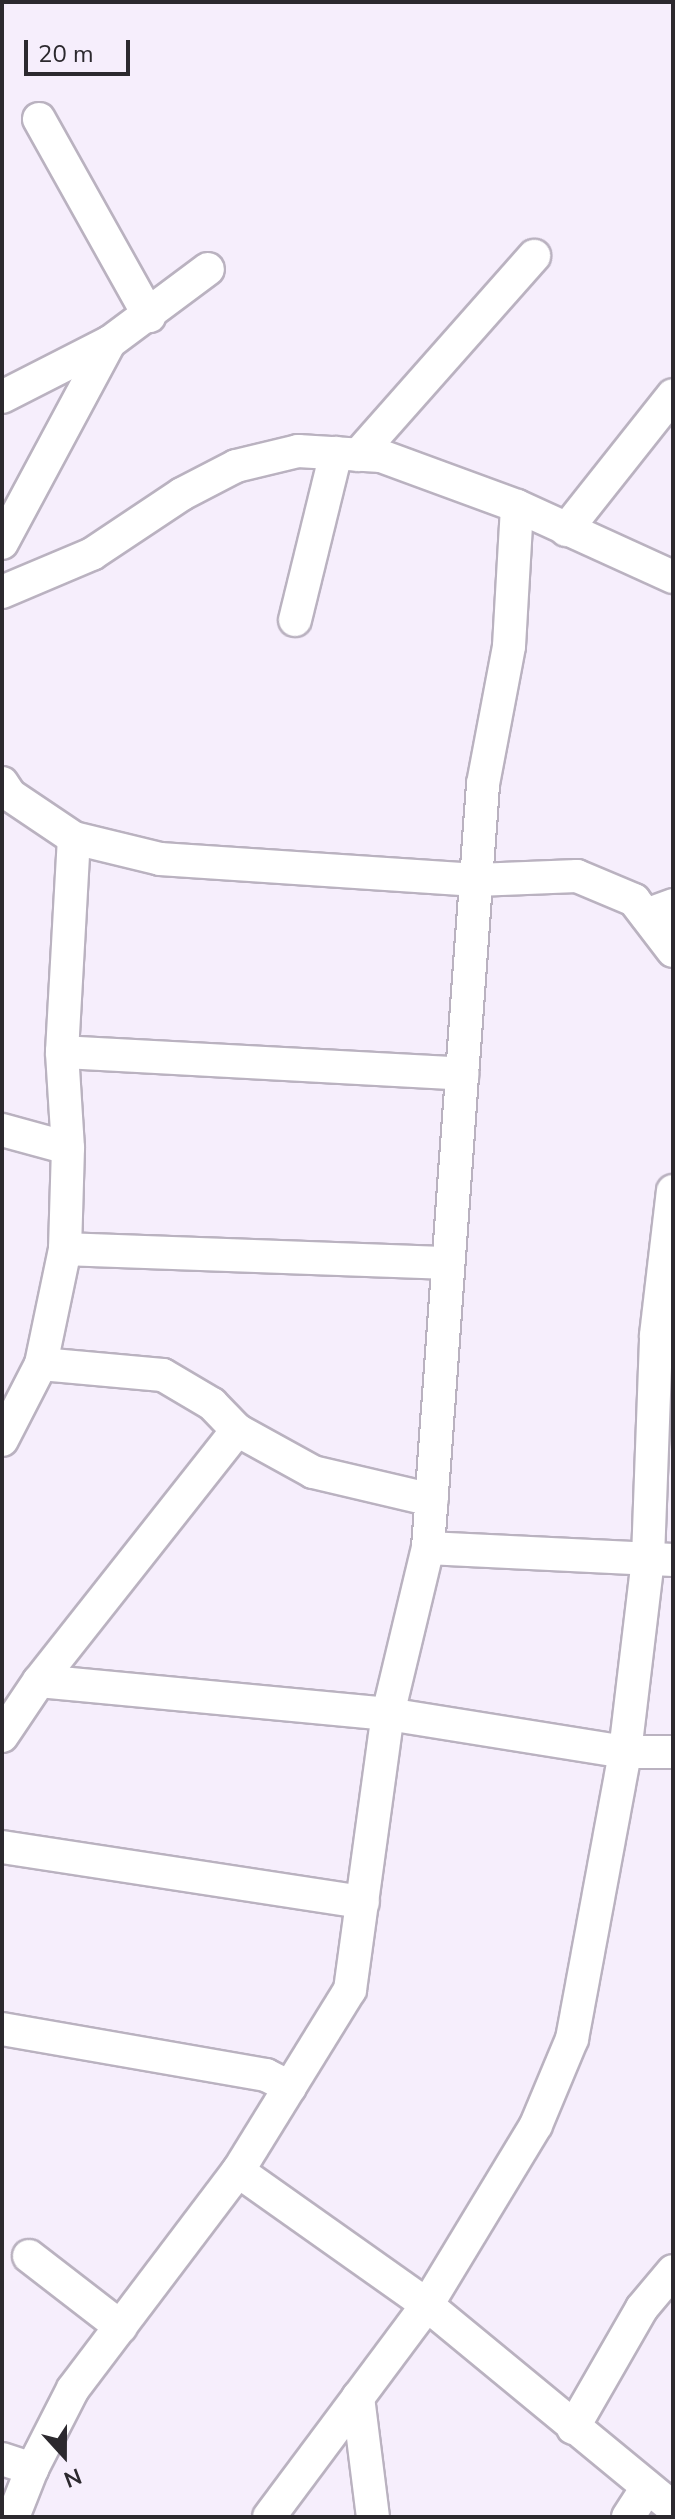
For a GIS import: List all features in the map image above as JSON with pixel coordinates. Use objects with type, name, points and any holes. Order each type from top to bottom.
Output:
[{"type":"street","points":[[39,119],[149,316]]},
{"type":"street","points":[[295,620],[347,454],[534,256]]},
{"type":"street","points":[[2,397],[110,342],[149,316],[208,269]]},
{"type":"street","points":[[2,543],[110,342]]},
{"type":"street","points":[[566,530],[673,395]]},
{"type":"street","points":[[2,592],[92,554],[182,494],[236,466],[298,451],[381,456],[517,506],[673,577]]},
{"type":"street","points":[[13,2517],[17,2464],[238,2171],[350,1990],[388,1714],[428,1548],[483,784],[509,646],[517,506]]},
{"type":"street","points":[[2,783],[10,795],[74,838],[160,859],[476,880],[577,876],[659,910],[673,951]]},
{"type":"street","points":[[2,1440],[41,1364],[65,1249],[68,1148],[62,1052],[74,838]]},
{"type":"street","points":[[62,1052],[462,1074]]},
{"type":"street","points":[[2,1130],[68,1148]]},
{"type":"street","points":[[269,2517],[427,2305],[536,2125],[572,2039],[660,1559],[656,1335],[673,1191]]},
{"type":"street","points":[[65,1249],[448,1263]]},
{"type":"street","points":[[41,1364],[163,1375],[212,1404],[237,1430],[313,1472],[432,1500]]},
{"type":"street","points":[[2,1736],[39,1681],[237,1430]]},
{"type":"street","points":[[428,1548],[660,1559]]},
{"type":"street","points":[[39,1681],[388,1714],[625,1752],[673,1752]]},
{"type":"street","points":[[2,1847],[363,1902]]},
{"type":"street","points":[[2,2029],[266,2075],[290,2087]]},
{"type":"street","points":[[238,2171],[427,2305],[646,2489],[673,2508]]},
{"type":"street","points":[[29,2256],[121,2327]]},
{"type":"street","points":[[573,2428],[642,2308],[673,2271]]},
{"type":"street","points":[[358,2397],[373,2517]]},
{"type":"street","points":[[628,2517],[646,2489]]}]
